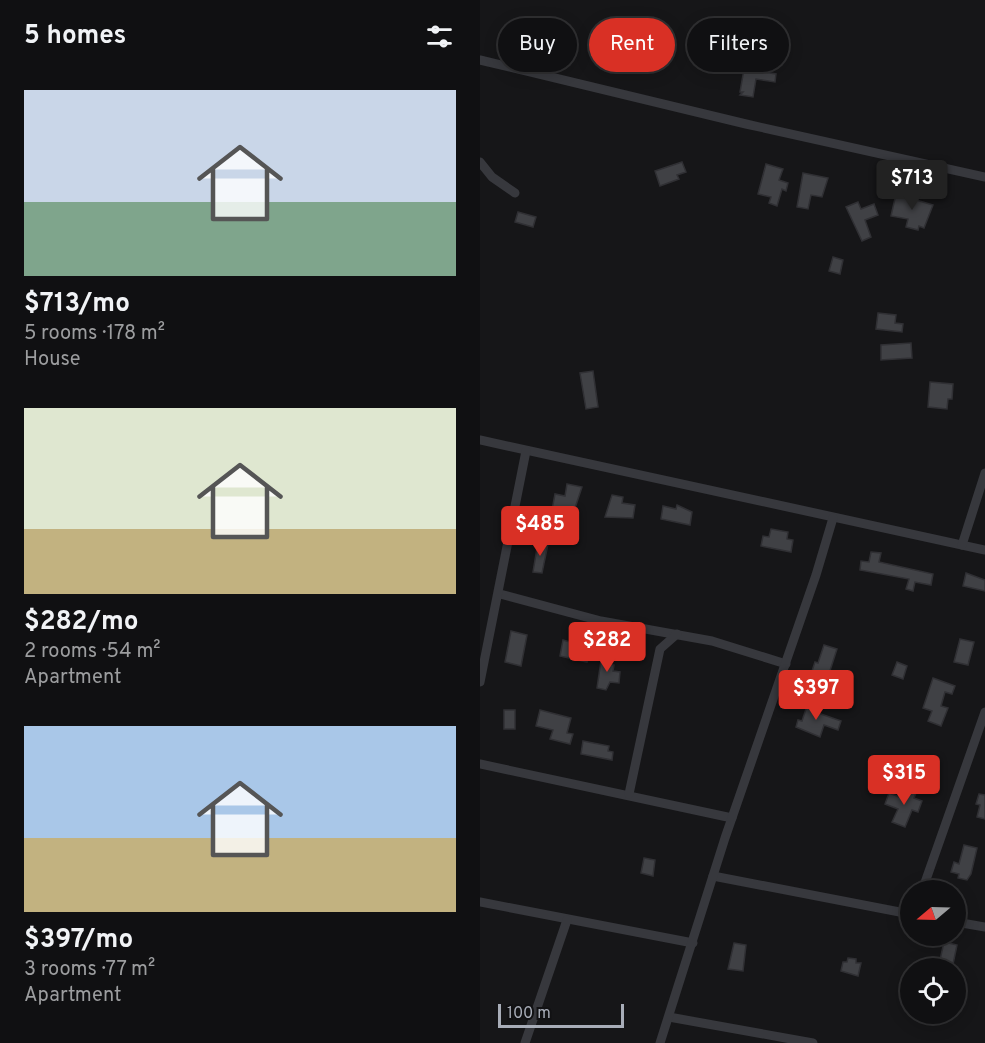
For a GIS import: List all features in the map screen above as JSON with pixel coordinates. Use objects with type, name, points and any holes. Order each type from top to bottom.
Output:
[{"type":"street","points":[[480,60],[746,124],[985,177]]},
{"type":"street","points":[[480,162],[492,177],[515,193]]},
{"type":"street","points":[[480,440],[985,550]]},
{"type":"street","points":[[480,682],[500,594],[526,451]]},
{"type":"street","points":[[962,545],[985,473]]},
{"type":"street","points":[[660,1043],[732,818],[786,664],[833,518]]},
{"type":"street","points":[[500,594],[601,621],[712,641],[786,664]]},
{"type":"street","points":[[649,629],[660,650]]},
{"type":"street","points":[[629,794],[660,650],[677,634]]},
{"type":"street","points":[[926,880],[985,712]]},
{"type":"street","points":[[480,764],[629,794],[732,818]]},
{"type":"street","points":[[713,876],[900,912]]},
{"type":"street","points":[[480,902],[693,943]]},
{"type":"street","points":[[525,1043],[567,920]]},
{"type":"street","points":[[966,924],[985,927]]},
{"type":"street","points":[[669,1017],[813,1043]]},
{"type":"building","points":[[743,72],[776,74],[775,82],[756,79],[753,97],[740,95],[743,92],[740,92]]},
{"type":"building","points":[[682,162],[686,172],[677,175],[679,179],[660,186],[655,171]]},
{"type":"building","points":[[766,164],[783,169],[779,180],[788,183],[786,191],[782,189],[777,206],[769,203],[771,197],[758,194]]},
{"type":"building","points":[[803,173],[828,178],[822,197],[811,195],[808,209],[797,207]]},
{"type":"building","points":[[896,194],[933,205],[924,228],[919,226],[918,230],[906,227],[908,219],[891,216]]},
{"type":"building","points":[[858,202],[861,209],[874,204],[878,215],[865,220],[871,237],[862,241],[846,207]]},
{"type":"building","points":[[518,212],[536,217],[533,227],[515,222]]},
{"type":"building","points":[[833,257],[843,260],[840,274],[829,271]]},
{"type":"building","points":[[878,313],[896,315],[895,323],[903,324],[902,332],[876,329]]},
{"type":"building","points":[[911,343],[912,358],[881,360],[881,345]]},
{"type":"building","points":[[593,371],[598,407],[586,409],[580,373]]},
{"type":"building","points":[[930,382],[953,384],[952,399],[948,399],[947,409],[928,407]]},
{"type":"building","points":[[567,484],[582,487],[574,511],[565,509],[562,528],[549,526],[555,494],[565,496]]},
{"type":"building","points":[[612,495],[623,497],[622,503],[635,505],[633,518],[605,517]]},
{"type":"building","points":[[677,505],[692,512],[690,525],[661,519],[663,506],[676,509]]},
{"type":"building","points":[[771,529],[788,532],[787,539],[793,540],[791,552],[761,546],[763,536],[769,537]]},
{"type":"building","points":[[538,542],[548,544],[542,573],[533,572]]},
{"type":"building","points":[[871,552],[881,553],[879,562],[933,574],[931,585],[915,582],[913,591],[906,589],[909,579],[860,570],[861,561],[869,562]]},
{"type":"building","points":[[966,573],[985,580],[985,591],[963,586]]},
{"type":"building","points":[[511,631],[527,635],[521,666],[505,662]]},
{"type":"building","points":[[960,639],[974,642],[968,665],[954,662]]},
{"type":"building","points":[[563,640],[591,648],[587,662],[560,656]]},
{"type":"building","points":[[824,645],[837,649],[826,683],[815,679],[817,673],[812,671],[815,662],[818,663]]},
{"type":"building","points":[[602,654],[611,656],[609,664],[614,665],[613,671],[620,672],[619,683],[610,682],[606,690],[597,688]]},
{"type":"building","points":[[897,662],[907,666],[903,679],[892,675]]},
{"type":"building","points":[[933,678],[955,686],[952,694],[945,692],[941,706],[948,708],[941,726],[928,721],[932,711],[923,708]]},
{"type":"building","points":[[808,703],[820,707],[818,713],[841,721],[838,730],[824,725],[820,737],[796,727],[798,720],[802,721]]},
{"type":"building","points":[[504,710],[515,710],[515,729],[504,729]]},
{"type":"building","points":[[540,710],[571,718],[567,733],[573,734],[570,744],[550,739],[553,730],[536,726]]},
{"type":"building","points":[[583,741],[609,746],[608,751],[613,752],[612,760],[581,754]]},
{"type":"building","points":[[905,789],[916,793],[914,798],[922,801],[918,812],[912,810],[905,827],[892,822],[898,809],[885,804],[889,793],[902,798]]},
{"type":"building","points":[[979,794],[985,795],[985,819],[977,817],[980,805],[976,804]]},
{"type":"building","points":[[964,845],[977,848],[971,874],[967,880],[958,878],[959,874],[951,872],[954,862],[959,864]]},
{"type":"building","points":[[644,858],[655,860],[653,876],[641,873]]},
{"type":"building","points":[[734,943],[746,945],[743,971],[728,969]]},
{"type":"building","points":[[943,946],[957,946],[954,958],[940,958]]},
{"type":"building","points":[[848,958],[856,959],[856,963],[861,963],[858,976],[841,971],[843,962],[847,962]]}]
